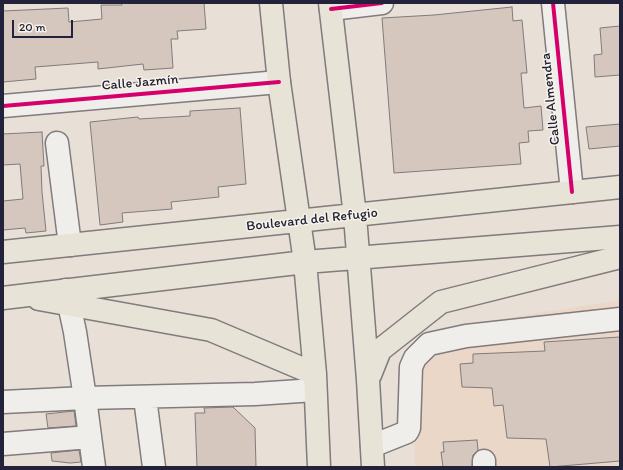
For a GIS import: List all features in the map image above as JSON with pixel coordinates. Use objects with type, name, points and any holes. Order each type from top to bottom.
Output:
[{"type":"main road","points":[[271,3],[279,82],[306,262],[315,382],[319,467]]},
{"type":"main road","points":[[331,6],[359,257],[373,457]]},
{"type":"main road","name":"Boulevard del Refugio","points":[[3,252],[620,187]]},
{"type":"main road","points":[[12,297],[67,298],[306,262],[620,237]]},
{"type":"main road","points":[[368,380],[380,350],[441,302],[620,257]]},
{"type":"main road","points":[[67,298],[211,330],[315,382]]},
{"type":"street","points":[[331,6],[382,3]]},
{"type":"street","name":"Calle Almendra","points":[[553,3],[572,192]]},
{"type":"street","name":"Calle Jazmín","points":[[3,106],[279,82]]},
{"type":"street","points":[[57,143],[70,245]]},
{"type":"street","points":[[67,298],[75,332],[94,467]]},
{"type":"street","points":[[373,457],[407,432],[409,428],[410,367],[415,358],[429,344],[466,336],[620,319]]},
{"type":"street","points":[[3,402],[85,398],[146,398],[254,394],[315,382]]},
{"type":"street","points":[[146,398],[154,467]]},
{"type":"street","points":[[3,444],[90,437]]},
{"type":"shaded area","points":[[620,300],[620,467],[415,467],[413,388],[446,328]]},
{"type":"building","points":[[121,3],[204,3],[206,29],[177,31],[178,39],[171,39],[173,68],[144,70],[143,64],[98,69],[98,62],[35,67],[36,79],[3,82],[3,11],[68,8],[69,22],[102,19],[101,5],[122,5]]},
{"type":"building","points":[[512,7],[513,21],[522,20],[527,73],[521,73],[524,108],[541,106],[543,130],[528,131],[529,142],[519,143],[521,164],[394,173],[382,18],[434,15]]},
{"type":"building","points":[[620,26],[620,75],[595,77],[594,55],[602,54],[600,28]]},
{"type":"building","points":[[240,108],[246,184],[218,187],[219,197],[171,202],[172,209],[122,213],[123,222],[100,225],[90,122],[138,117],[139,119],[190,116],[190,111]]},
{"type":"building","points":[[620,124],[620,146],[589,149],[586,127]]},
{"type":"building","points":[[42,132],[44,166],[41,166],[42,192],[46,231],[26,233],[25,228],[3,230],[3,201],[23,199],[20,164],[3,165],[3,134]]},
{"type":"building","points":[[620,337],[620,461],[550,467],[546,439],[507,438],[503,405],[494,406],[492,388],[462,387],[460,364],[473,363],[473,354],[545,351],[544,342]]},
{"type":"building","points":[[233,407],[255,428],[256,467],[197,467],[195,413],[205,413],[204,408]]},
{"type":"building","points":[[74,411],[76,426],[48,428],[46,414]]},
{"type":"building","points":[[477,440],[478,450],[473,455],[472,467],[443,467],[441,452],[444,452],[443,442]]},
{"type":"building","points":[[79,450],[81,462],[70,463],[52,461],[51,453]]},
{"type":"cycle path","points":[[331,9],[382,3]]},
{"type":"cycle path","points":[[553,3],[572,192]]},
{"type":"cycle path","points":[[3,106],[279,82]]}]
